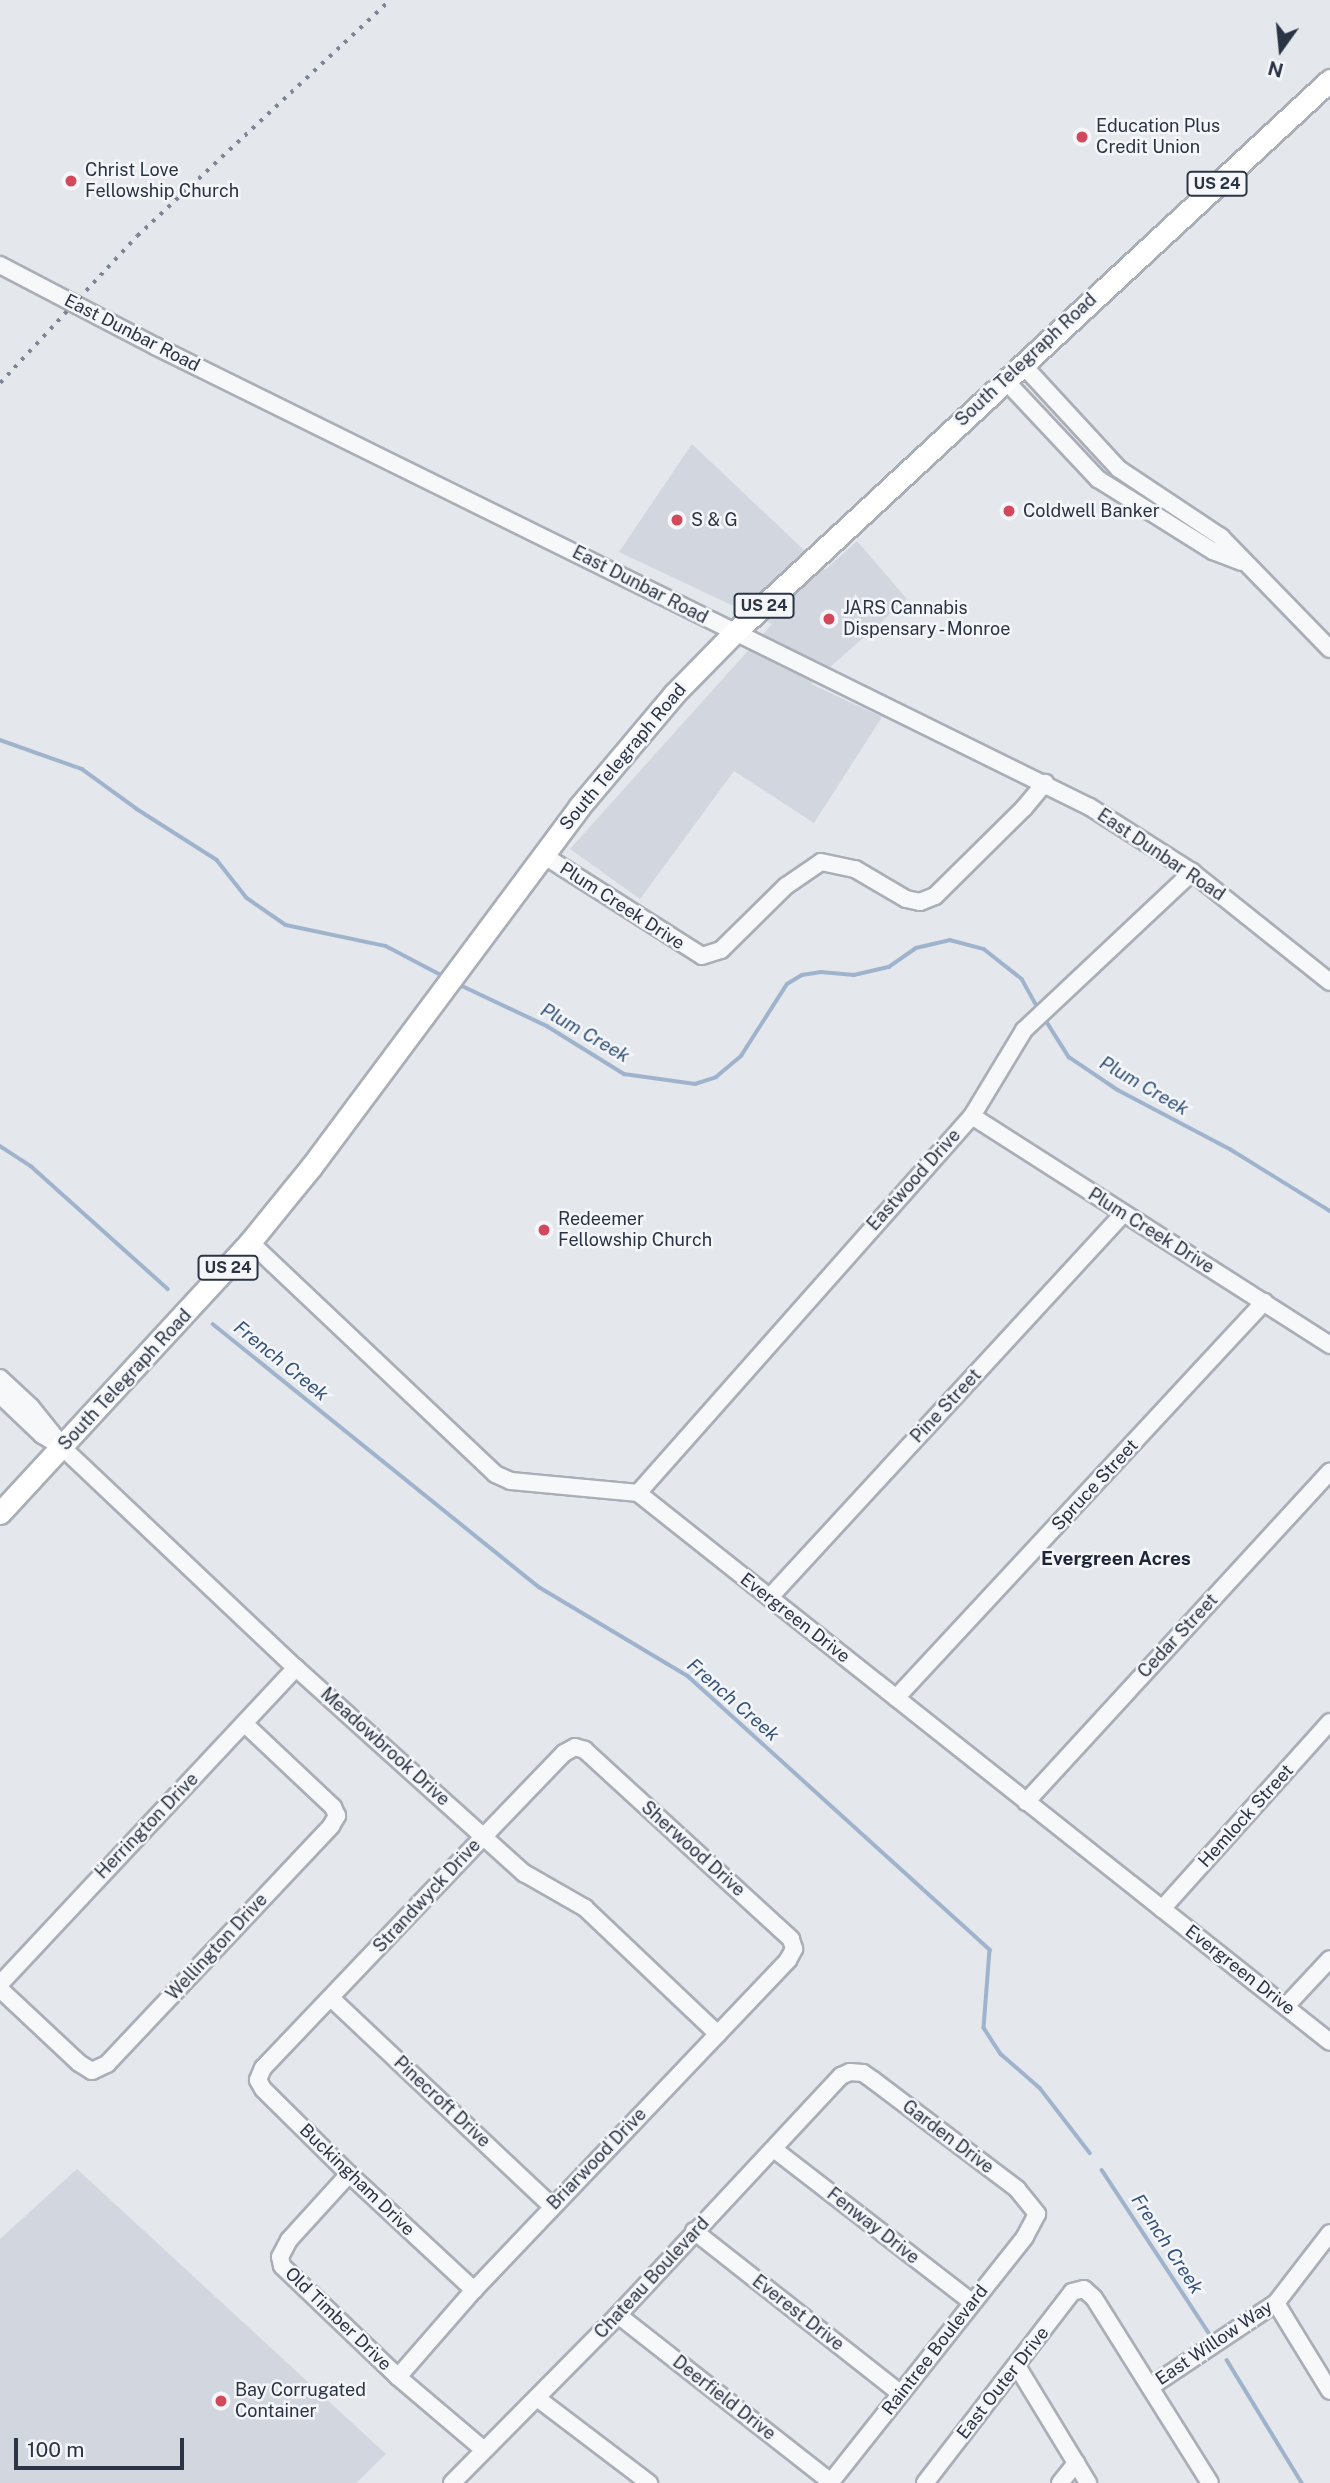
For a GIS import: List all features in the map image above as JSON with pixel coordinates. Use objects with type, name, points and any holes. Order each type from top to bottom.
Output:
[{"type":"main road","name":"South Telegraph Road","points":[[0,1513],[250,1242],[311,1167],[616,760],[674,694],[734,633],[1330,80]]},
{"type":"street","name":"East Dunbar Road","points":[[0,265],[155,346],[734,633],[1045,783],[1142,838],[1192,872],[1330,982]]},
{"type":"street","points":[[1022,364],[1119,469],[1222,537],[1245,564],[1330,649]]},
{"type":"street","points":[[1005,380],[1098,479],[1213,551],[1245,564]]},
{"type":"street","name":"Plum Creek Drive","points":[[543,855],[702,956],[721,950],[786,886],[821,862],[855,869],[905,899],[919,902],[935,896],[1015,818],[1045,783]]},
{"type":"street","name":"Eastwood Drive","points":[[638,1493],[972,1115],[1024,1030],[1192,872]]},
{"type":"street","name":"Plum Creek Drive","points":[[972,1115],[1330,1345]]},
{"type":"street","name":"Pine Street","points":[[770,1597],[1123,1214]]},
{"type":"street","points":[[250,1242],[495,1474],[511,1481],[638,1493]]},
{"type":"street","name":"Spruce Street","points":[[896,1698],[1264,1302]]},
{"type":"street","points":[[0,1378],[31,1407],[62,1447]]},
{"type":"street","points":[[0,1395],[42,1435],[62,1447]]},
{"type":"street","name":"Meadowbrook Drive","points":[[62,1447],[296,1668],[524,1873],[585,1908],[718,2034]]},
{"type":"street","name":"Cedar Street","points":[[1026,1802],[1330,1471]]},
{"type":"street","name":"Evergreen Drive","points":[[638,1493],[1330,2042]]},
{"type":"street","name":"Herrington Drive","points":[[0,1986],[296,1668]]},
{"type":"street","name":"Hemlock Street","points":[[1162,1909],[1330,1722]]},
{"type":"street","name":"Wellington Drive","points":[[0,1986],[92,2071],[107,2064],[337,1816],[325,1798],[245,1724]]},
{"type":"street","name":"Strandwyck Drive","points":[[268,2063],[564,1753],[575,1747],[592,1757]]},
{"type":"street","name":"Sherwood Drive","points":[[592,1757],[791,1939],[792,1943]]},
{"type":"street","name":"Briarwood Drive","points":[[398,2377],[552,2206],[788,1959],[794,1949],[792,1943]]},
{"type":"street","points":[[1286,2006],[1330,1959]]},
{"type":"street","name":"Pinecroft Drive","points":[[332,1999],[552,2206]]},
{"type":"street","name":"Buckingham Drive","points":[[268,2063],[258,2080],[262,2089],[474,2290]]},
{"type":"street","name":"Chateau Boulevard","points":[[456,2482],[484,2450],[618,2315],[694,2231],[775,2150],[841,2076],[850,2072]]},
{"type":"street","name":"Garden Drive","points":[[850,2072],[863,2073],[873,2080],[1017,2189],[1037,2214]]},
{"type":"street","name":"Fenway Drive","points":[[775,2150],[972,2302]]},
{"type":"street","name":"Old Timber Drive","points":[[349,2174],[289,2240],[280,2257],[282,2266],[398,2377],[484,2450]]},
{"type":"street","name":"Raintree Boulevard","points":[[830,2482],[1025,2237],[1037,2214]]},
{"type":"street","name":"Everest Drive","points":[[694,2231],[901,2394]]},
{"type":"street","name":"East Willow Way","points":[[1150,2387],[1276,2302],[1330,2233]]},
{"type":"street","name":"East Outer Drive","points":[[925,2483],[1072,2292],[1084,2289],[1094,2298],[1150,2387]]},
{"type":"street","points":[[1276,2302],[1330,2391]]},
{"type":"street","name":"Deerfield Drive","points":[[618,2315],[830,2482]]},
{"type":"street","points":[[1017,2366],[1088,2483]]},
{"type":"street","points":[[1150,2387],[1210,2483]]},
{"type":"street","points":[[537,2398],[649,2483]]},
{"type":"street","points":[[1060,2483],[1076,2463]]},
{"type":"shaded area","points":[[692,444],[825,570],[857,541],[907,599],[811,684],[882,717],[814,823],[734,771],[640,899],[570,849],[772,624],[619,552]]},
{"type":"shaded area","points":[[77,2169],[386,2454],[356,2483],[0,2483],[0,2239]]},
{"type":"waterway","name":"Plum Creek","points":[[0,740],[82,769],[137,809],[217,860],[247,898],[286,925],[386,946],[443,976]]},
{"type":"waterway","name":"Plum Creek","points":[[456,983],[547,1026],[624,1074],[695,1084],[716,1077],[741,1056],[787,984],[802,975],[821,972],[854,975],[889,967],[916,948],[950,940],[984,949],[1022,979],[1039,1010]]},
{"type":"waterway","name":"Plum Creek","points":[[1045,1019],[1069,1057],[1118,1090],[1230,1149],[1330,1211]]},
{"type":"waterway","name":"French Creek","points":[[0,1146],[31,1166],[168,1289]]},
{"type":"waterway","name":"French Creek","points":[[213,1324],[539,1587],[688,1676],[990,1950],[984,2028],[1001,2054],[1040,2088],[1090,2153]]},
{"type":"waterway","name":"French Creek","points":[[1102,2170],[1209,2333]]},
{"type":"waterway","name":"French Creek","points":[[1227,2360],[1302,2483]]},
{"type":"railway","points":[[0,383],[137,236],[390,0]]},
{"type":"place","name":"Education Plus Credit Union","points":[[1082,137]]},
{"type":"place","name":"Christ Love Fellowship Church","points":[[71,181]]},
{"type":"place","name":"Coldwell Banker","points":[[1009,511]]},
{"type":"place","name":"S & G","points":[[677,520]]},
{"type":"place","name":"JARS Cannabis Dispensary - Monroe","points":[[829,619]]},
{"type":"place","name":"Redeemer Fellowship Church","points":[[544,1230]]},
{"type":"place","name":"Bay Corrugated Container","points":[[221,2401]]},
{"type":"district","name":"Evergreen Acres","points":[[1116,1559]]}]
